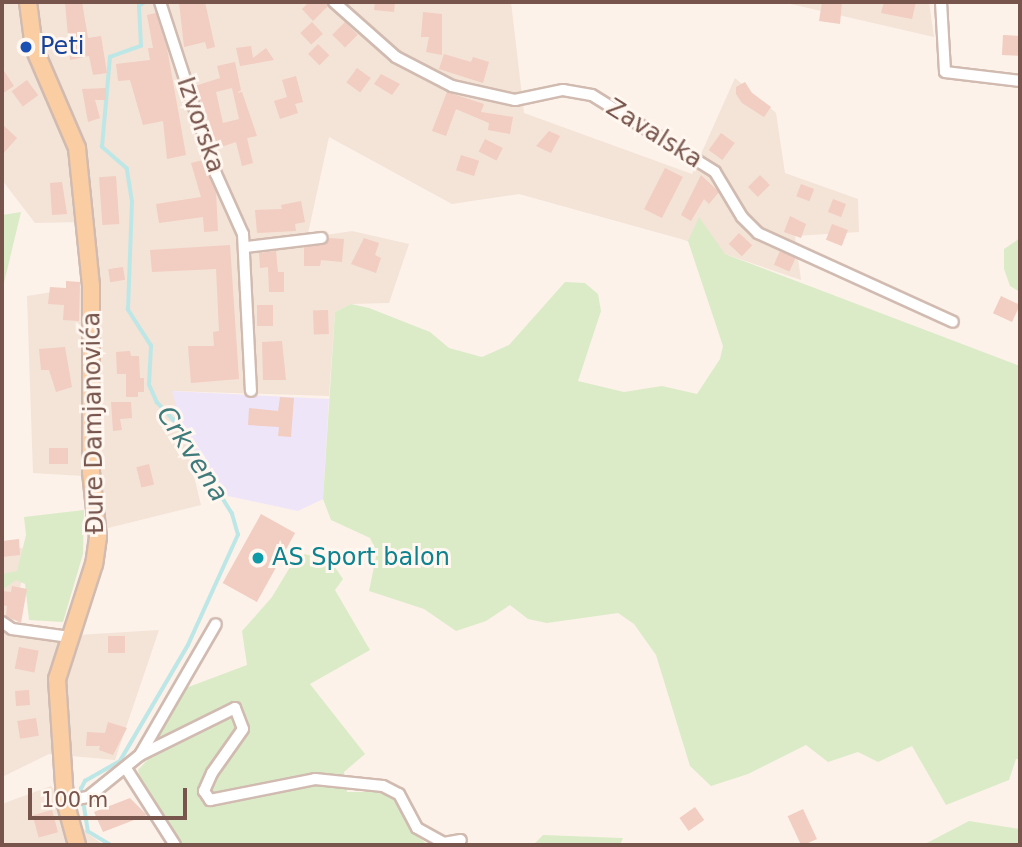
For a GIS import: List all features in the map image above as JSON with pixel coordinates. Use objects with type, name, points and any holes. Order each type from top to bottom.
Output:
[{"type":"main road","name":"Đure Damjanovića","points":[[28,2],[34,48],[77,148],[91,286],[91,472],[98,537],[94,564],[57,679],[76,800],[77,845]]},
{"type":"street","name":"Izvorska","points":[[160,2],[216,174],[246,247],[251,391]]},
{"type":"street","name":"Zavalska","points":[[334,2],[396,57],[452,86],[500,99],[572,90],[592,96],[715,172],[758,233],[953,322]]},
{"type":"street","points":[[941,2],[945,72],[1020,81]]},
{"type":"street","points":[[246,247],[321,238]]},
{"type":"street","points":[[2,622],[12,629],[69,637]]},
{"type":"street","points":[[76,800],[127,770],[140,755],[216,624]]},
{"type":"street","points":[[140,755],[235,708],[243,729],[212,774],[204,791],[210,800],[316,779],[383,786],[399,794],[417,828],[444,843],[461,840]]},
{"type":"street","points":[[127,770],[175,845]]},
{"type":"shaded area","points":[[2,2],[511,2],[524,113],[692,174],[735,78],[776,113],[785,173],[858,199],[859,232],[795,236],[801,280],[681,239],[519,194],[452,204],[329,137],[307,238],[352,231],[409,244],[389,303],[351,304],[335,312],[329,396],[173,391],[201,505],[104,529],[99,477],[33,473],[27,296],[90,286],[84,222],[35,223],[2,180]]},
{"type":"shaded area","points":[[782,2],[929,2],[934,37]]},
{"type":"shaded area","points":[[172,391],[329,399],[323,499],[298,511],[228,496],[184,435]]},
{"type":"shaded area","points":[[2,546],[28,549],[12,628],[61,636],[159,630],[115,760],[49,754],[2,777]]},
{"type":"shaded area","points":[[51,786],[86,832],[103,845],[2,845],[2,804]]},
{"type":"green space","points":[[21,212],[3,287],[2,288],[2,215]]},
{"type":"green space","points":[[699,217],[725,254],[1020,366],[1020,759],[1016,759],[1009,780],[946,805],[912,746],[878,762],[858,752],[828,762],[806,745],[748,774],[711,786],[690,766],[656,655],[634,624],[618,613],[547,623],[528,619],[510,605],[486,621],[456,631],[424,609],[369,591],[377,552],[370,538],[331,520],[323,499],[335,312],[351,304],[369,308],[430,332],[449,348],[482,357],[509,345],[565,282],[585,283],[598,294],[601,311],[578,381],[624,392],[662,386],[697,394],[720,359],[723,346],[688,241]]},
{"type":"green space","points":[[1020,238],[1020,292],[1010,286],[1004,269],[1004,249]]},
{"type":"green space","points":[[84,510],[83,554],[63,622],[29,620],[25,584],[16,580],[2,590],[2,574],[17,571],[26,535],[24,517]]},
{"type":"green space","points":[[299,552],[332,563],[343,579],[335,590],[370,650],[310,684],[365,754],[344,772],[347,792],[383,792],[396,799],[412,832],[428,845],[181,845],[141,784],[138,770],[151,756],[148,744],[183,689],[247,665],[242,631],[272,597]]},
{"type":"green space","points":[[969,821],[1020,829],[1020,845],[923,845]]},
{"type":"green space","points":[[543,835],[623,838],[620,845],[533,845]]},
{"type":"building","points":[[65,2],[82,2],[88,38],[101,36],[107,73],[93,75],[89,56],[70,60]]},
{"type":"building","points":[[179,2],[205,2],[215,47],[207,49],[205,42],[184,47]]},
{"type":"building","points":[[309,2],[327,2],[328,6],[313,21],[302,9]]},
{"type":"building","points":[[375,2],[395,2],[394,12],[374,10]]},
{"type":"building","points":[[822,2],[842,2],[840,24],[819,21]]},
{"type":"building","points":[[884,2],[916,2],[912,19],[881,13]]},
{"type":"building","points":[[423,12],[442,14],[442,55],[426,52],[429,37],[421,37]]},
{"type":"building","points":[[156,13],[167,48],[186,155],[167,159],[163,121],[143,125],[130,80],[118,81],[116,64],[150,60],[148,48],[153,48],[147,15]]},
{"type":"building","points":[[312,22],[323,34],[311,45],[300,33]]},
{"type":"building","points":[[345,22],[358,35],[345,47],[332,35]]},
{"type":"building","points":[[1003,35],[1020,36],[1019,56],[1002,55]]},
{"type":"building","points":[[318,44],[329,55],[319,65],[308,54]]},
{"type":"building","points":[[251,46],[253,58],[266,48],[274,60],[240,66],[236,48]]},
{"type":"building","points":[[444,54],[471,62],[473,57],[489,62],[483,83],[439,69]]},
{"type":"building","points":[[235,62],[241,90],[237,93],[242,92],[257,136],[247,138],[253,163],[242,166],[236,142],[218,148],[195,86],[220,78],[217,66]],"holes":[[[232,88],[239,119],[223,123],[216,92]]]},
{"type":"building","points":[[2,68],[14,86],[2,94]]},
{"type":"building","points":[[357,68],[371,78],[360,93],[346,83]]},
{"type":"building","points":[[381,74],[400,84],[392,95],[374,84]]},
{"type":"building","points":[[296,76],[303,102],[295,104],[298,113],[280,119],[274,101],[287,97],[282,80]]},
{"type":"building","points":[[27,80],[38,95],[23,107],[12,91]]},
{"type":"building","points":[[745,82],[752,93],[771,107],[764,117],[742,103],[736,94],[736,87]]},
{"type":"building","points":[[106,88],[106,100],[95,100],[100,118],[88,122],[82,89]]},
{"type":"building","points":[[447,92],[484,104],[481,112],[513,117],[510,134],[488,130],[489,123],[456,109],[446,136],[432,131]]},
{"type":"building","points":[[2,124],[17,138],[2,155]]},
{"type":"building","points":[[549,131],[560,136],[551,153],[536,146]]},
{"type":"building","points":[[721,133],[735,143],[722,160],[709,150]]},
{"type":"building","points":[[485,139],[503,148],[496,161],[479,151]]},
{"type":"building","points":[[461,155],[479,161],[474,176],[456,170]]},
{"type":"building","points":[[203,160],[216,191],[218,231],[204,232],[203,217],[159,223],[156,204],[201,197],[191,163]]},
{"type":"building","points":[[665,168],[683,177],[662,218],[644,209]]},
{"type":"building","points":[[701,175],[719,192],[709,204],[704,199],[691,221],[681,215]]},
{"type":"building","points":[[760,175],[770,185],[758,197],[748,187]]},
{"type":"building","points":[[116,176],[119,224],[102,225],[99,177]]},
{"type":"building","points":[[62,182],[67,214],[52,215],[50,183]]},
{"type":"building","points":[[801,184],[814,189],[809,201],[796,196]]},
{"type":"building","points":[[833,199],[846,204],[841,217],[828,212]]},
{"type":"building","points":[[301,201],[305,222],[295,224],[296,231],[257,233],[255,210],[282,209],[281,205]]},
{"type":"building","points":[[790,216],[806,224],[801,238],[784,232]]},
{"type":"building","points":[[832,224],[848,230],[842,246],[826,240]]},
{"type":"building","points":[[739,233],[752,245],[742,256],[729,244]]},
{"type":"building","points":[[328,238],[344,239],[342,262],[321,260],[320,266],[304,266],[304,247],[323,245]]},
{"type":"building","points":[[364,238],[379,243],[375,255],[381,258],[376,273],[351,264]]},
{"type":"building","points":[[230,245],[239,379],[191,383],[188,346],[214,346],[213,332],[219,331],[216,269],[152,272],[150,250]]},
{"type":"building","points":[[276,251],[278,272],[284,272],[284,292],[269,292],[268,267],[260,268],[259,253]]},
{"type":"building","points":[[780,251],[796,258],[789,272],[774,265]]},
{"type":"building","points":[[123,267],[125,280],[110,282],[108,269]]},
{"type":"building","points":[[66,281],[80,282],[79,321],[63,320],[64,305],[48,304],[50,287],[66,288]]},
{"type":"building","points":[[1001,296],[1020,305],[1012,322],[993,313]]},
{"type":"building","points":[[257,305],[273,305],[273,326],[257,326]]},
{"type":"building","points":[[328,310],[329,334],[314,335],[313,311]]},
{"type":"building","points":[[282,341],[286,380],[263,380],[262,342]]},
{"type":"building","points":[[65,347],[72,387],[56,392],[49,370],[41,370],[39,349]]},
{"type":"building","points":[[130,351],[131,356],[139,356],[140,378],[144,378],[144,392],[138,392],[138,397],[126,397],[126,374],[117,374],[116,352]]},
{"type":"building","points":[[280,397],[294,398],[291,437],[278,436],[279,427],[248,425],[249,408],[278,411]]},
{"type":"building","points":[[111,402],[131,402],[132,418],[120,419],[122,430],[113,431]]},
{"type":"building","points":[[49,448],[68,448],[68,464],[49,464]]},
{"type":"building","points":[[149,464],[154,484],[141,488],[136,467]]},
{"type":"building","name":"AS Sport balon","points":[[261,514],[295,533],[257,602],[223,583]]},
{"type":"building","points":[[19,539],[20,555],[2,557],[2,541]]},
{"type":"building","points":[[12,586],[27,589],[21,623],[6,616],[7,606],[2,605],[2,591],[11,592]]},
{"type":"building","points":[[108,636],[125,636],[125,653],[108,653]]},
{"type":"building","points":[[19,647],[39,651],[34,672],[15,669]]},
{"type":"building","points":[[29,690],[30,705],[16,706],[15,691]]},
{"type":"building","points":[[36,718],[39,736],[20,739],[17,721]]},
{"type":"building","points":[[108,722],[127,728],[113,755],[99,750],[100,746],[86,746],[87,732],[105,733]]},
{"type":"building","points":[[130,798],[147,815],[103,832],[94,812]]},
{"type":"building","points":[[695,807],[704,820],[689,831],[679,818]]},
{"type":"building","points":[[803,809],[817,839],[801,845],[788,816]]},
{"type":"building","points":[[52,810],[58,832],[39,837],[33,815]]},
{"type":"waterway","name":"Crkvena","points":[[110,845],[88,832],[81,789],[85,781],[120,761],[188,645],[238,535],[232,514],[174,421],[157,403],[149,385],[151,346],[128,310],[132,202],[127,169],[102,147],[110,57],[141,46],[139,6],[145,2]]},
{"type":"place","name":"Peti","points":[[26,47]]},
{"type":"place","name":"AS Sport balon","points":[[258,558]]}]
